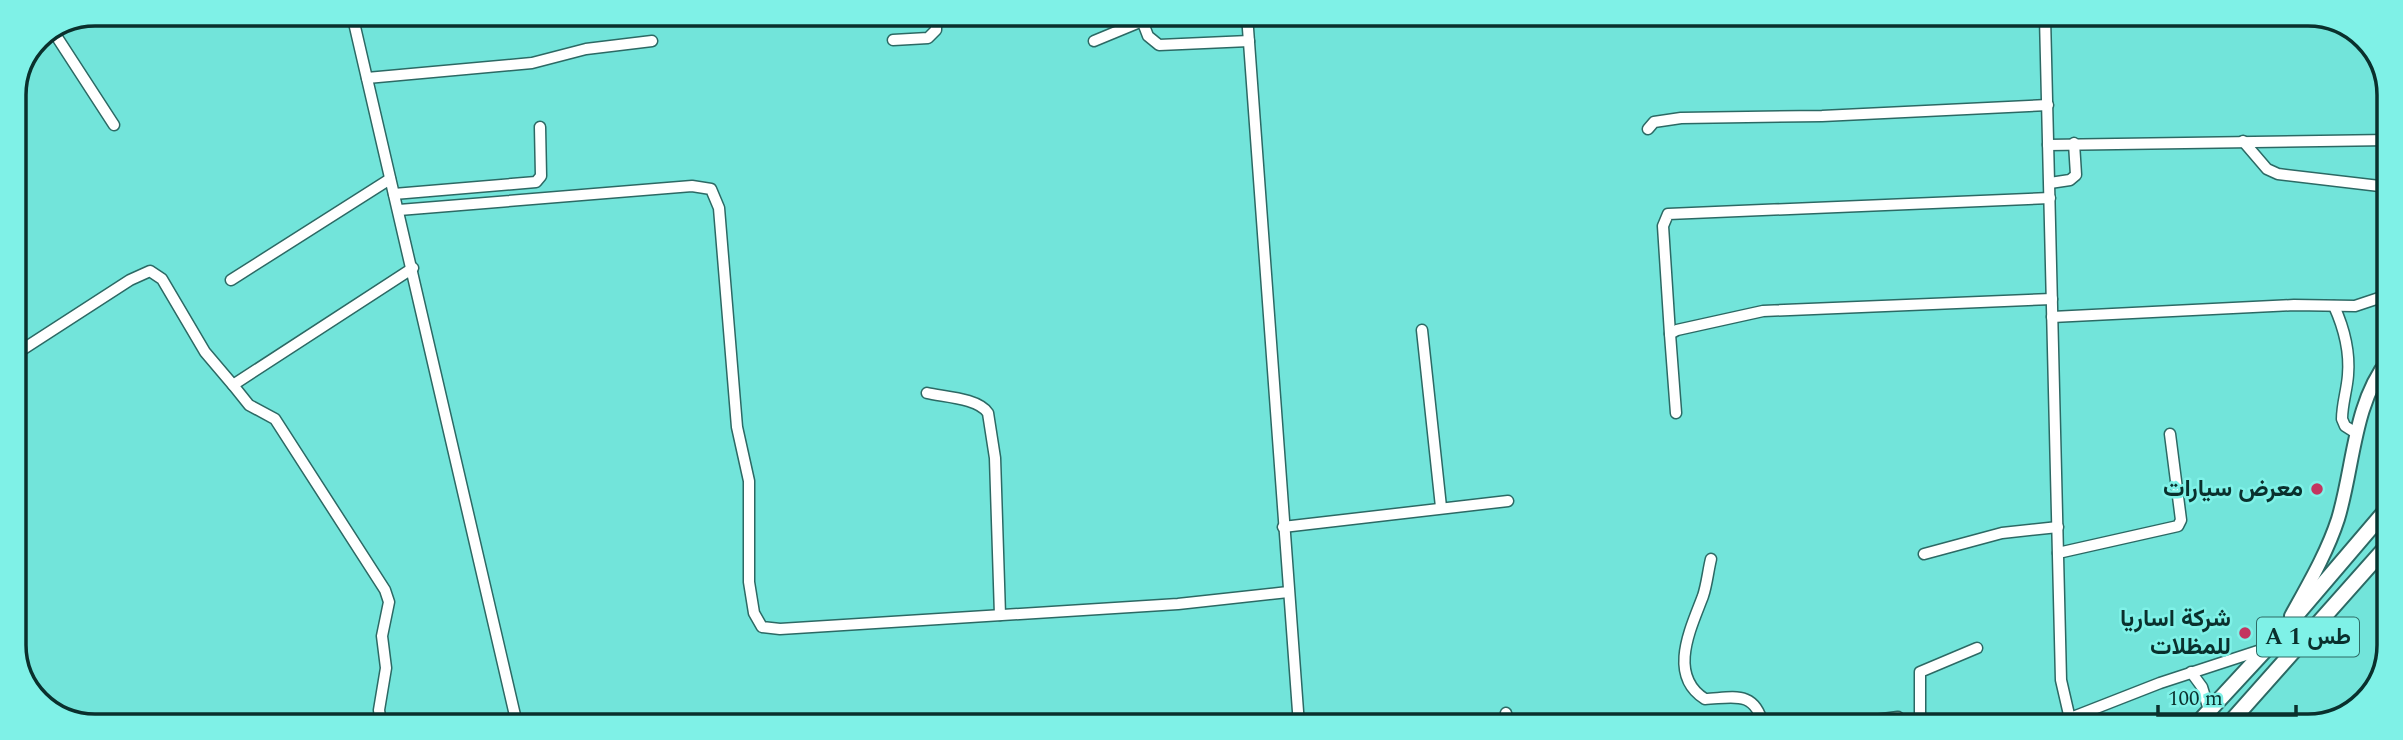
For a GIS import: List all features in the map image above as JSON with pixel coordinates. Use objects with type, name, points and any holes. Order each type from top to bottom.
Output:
[{"type":"highway","name":"A 1 طس","points":[[2206,714],[2282,632],[2377,521]]},
{"type":"highway","name":"A 1 طس","points":[[2238,714],[2377,558]]},
{"type":"main road","points":[[2282,632],[2334,531],[2356,433],[2377,380]]},
{"type":"street","points":[[355,26],[413,268],[469,528],[515,714]]},
{"type":"street","points":[[893,40],[928,38],[936,30],[936,26]]},
{"type":"street","points":[[1094,41],[1125,26]]},
{"type":"street","points":[[1144,26],[1153,42],[1166,46],[1249,41]]},
{"type":"street","points":[[1248,26],[1298,714]]},
{"type":"street","points":[[2045,26],[2061,680],[2069,714]]},
{"type":"street","points":[[57,38],[114,125]]},
{"type":"street","points":[[367,78],[532,63],[586,49],[652,41]]},
{"type":"street","points":[[1648,129],[1654,122],[1681,118],[1822,116],[2048,106]]},
{"type":"street","points":[[394,194],[536,182],[541,176],[540,127]]},
{"type":"street","points":[[2048,145],[2377,140]]},
{"type":"street","points":[[2243,141],[2267,169],[2278,174],[2377,186]]},
{"type":"street","points":[[2050,183],[2070,180],[2076,175],[2074,143]]},
{"type":"street","points":[[231,280],[390,179]]},
{"type":"street","points":[[399,210],[692,186],[711,189],[719,208],[737,427],[749,481],[749,583],[759,624],[780,629],[1178,604],[1288,592]]},
{"type":"street","points":[[1676,413],[1663,226],[1668,215],[2050,198]]},
{"type":"street","points":[[233,385],[413,268]]},
{"type":"street","points":[[26,347],[130,280],[150,271],[162,279],[205,352],[249,405],[275,419],[385,590],[388,602],[382,636],[386,668],[380,714]]},
{"type":"street","points":[[1670,334],[1710,321],[1763,311],[2052,299]]},
{"type":"street","points":[[2052,317],[2294,305],[2355,306],[2377,299]]},
{"type":"street","points":[[2334,306],[2343,324],[2349,374],[2342,419],[2356,433]]},
{"type":"street","points":[[1422,330],[1441,507]]},
{"type":"street","points":[[927,393],[974,403],[984,407],[988,413],[995,458],[1000,615]]},
{"type":"street","points":[[2058,553],[2178,526],[2181,520],[2170,434]]},
{"type":"street","points":[[1283,527],[1508,501]]},
{"type":"street","points":[[1924,554],[2002,533],[2058,527]]},
{"type":"street","points":[[1711,559],[1684,655],[1687,679],[1694,692],[1705,699],[1735,695],[1756,707],[1759,714]]},
{"type":"street","points":[[1920,714],[1920,672],[1977,648]]},
{"type":"street","points":[[2083,714],[2192,672],[2265,649]]},
{"type":"street","points":[[2192,672],[2202,687],[2209,710]]},
{"type":"place","name":"معرض سيارات","points":[[2317,489]]},
{"type":"place","name":"شركة اساريا للمظلات","points":[[2245,633]]}]
